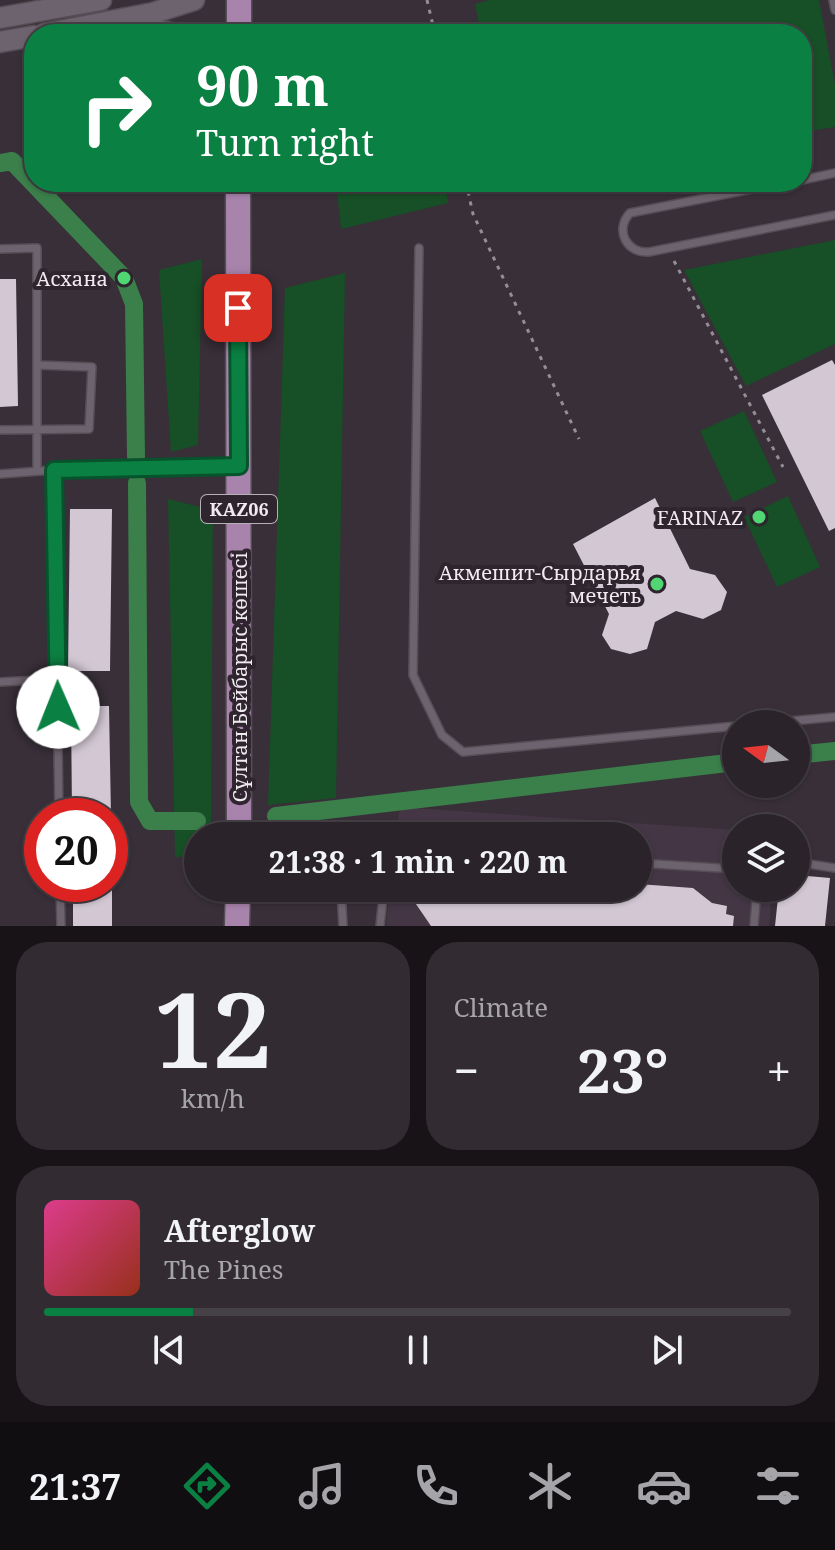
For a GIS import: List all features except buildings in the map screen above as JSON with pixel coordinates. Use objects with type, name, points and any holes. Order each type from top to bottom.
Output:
[{"type":"main road","points":[[0,18],[101,0]]},
{"type":"main road","points":[[101,24],[194,0]]},
{"type":"main road","points":[[239,0],[239,24]]},
{"type":"main road","points":[[114,20],[131,24]]},
{"type":"main road","points":[[0,42],[24,38]]},
{"type":"main road","name":"Сұлтан Бейбарыс көшесі","points":[[238,192],[239,822]]},
{"type":"main road","points":[[237,926],[238,902]]},
{"type":"lane","points":[[833,0],[835,10]]},
{"type":"lane","points":[[812,178],[835,173]]},
{"type":"lane","points":[[737,192],[630,213],[623,226],[627,245],[633,251],[649,252],[835,215]]},
{"type":"lane","points":[[0,249],[37,248],[37,471]]},
{"type":"lane","points":[[419,248],[413,675],[442,735],[463,752],[722,727]]},
{"type":"lane","points":[[0,430],[89,429],[92,367],[37,365]]},
{"type":"lane","points":[[0,474],[239,466]]},
{"type":"lane","points":[[54,470],[59,798]]},
{"type":"lane","points":[[0,682],[57,679]]},
{"type":"lane","points":[[810,719],[835,717]]},
{"type":"lane","points":[[652,864],[722,868]]},
{"type":"lane","points":[[810,864],[835,868]]},
{"type":"lane","points":[[60,902],[61,926]]},
{"type":"lane","points":[[342,902],[343,926]]},
{"type":"lane","points":[[380,926],[383,902]]},
{"type":"lane","points":[[754,926],[756,902]]},
{"type":"path","points":[[427,0],[433,24]]},
{"type":"path","points":[[468,192],[473,214],[579,439]]},
{"type":"path","points":[[674,261],[783,467]]},
{"type":"shaded area","points":[[400,807],[619,822],[398,822]]},
{"type":"shaded area","points":[[652,824],[722,829],[722,902],[771,902],[769,926],[386,926],[389,902],[652,902]]},
{"type":"green space","points":[[489,0],[819,0],[835,85],[835,127],[812,130],[812,24],[479,24],[475,4]]},
{"type":"green space","points":[[337,192],[446,192],[448,203],[341,229]]},
{"type":"green space","points":[[835,240],[835,344],[746,386],[684,270]]},
{"type":"green space","points":[[202,259],[198,445],[171,452],[159,270]]},
{"type":"green space","points":[[345,273],[336,798],[268,805],[285,288]]},
{"type":"green space","points":[[744,411],[777,482],[733,502],[700,431]]},
{"type":"green space","points":[[788,496],[820,567],[777,587],[744,517]]},
{"type":"green space","points":[[168,499],[213,510],[211,822],[184,822],[184,857],[175,857]]},
{"type":"waterway","points":[[0,163],[12,161],[24,174]]},
{"type":"waterway","points":[[42,192],[124,278],[134,304],[136,457]]},
{"type":"waterway","points":[[137,483],[139,802],[150,821],[197,821]]},
{"type":"waterway","points":[[810,754],[835,751]]},
{"type":"waterway","points":[[276,816],[722,764]]},
{"type":"place","name":"Асхана","points":[[124,278]]},
{"type":"place","name":"FARINAZ","points":[[759,517]]},
{"type":"place","name":"Акмешит-Сырдарья мечеть","points":[[657,584]]},
{"type":"route","points":[[58,707],[54,470],[239,466],[238,308]]}]
